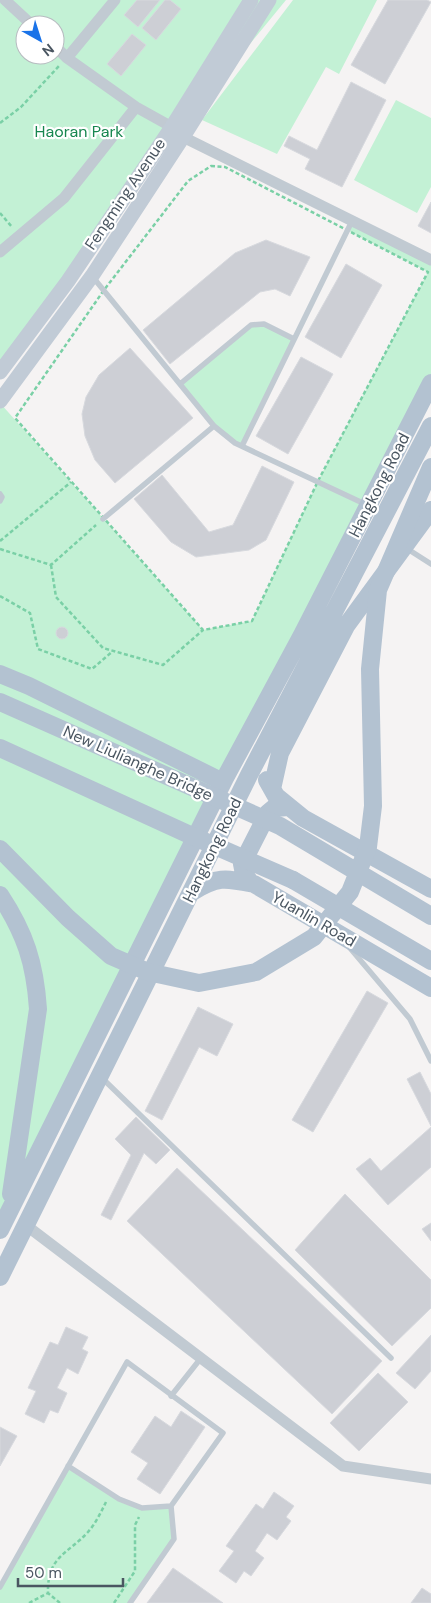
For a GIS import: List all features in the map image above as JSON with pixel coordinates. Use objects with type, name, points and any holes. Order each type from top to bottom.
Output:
[{"type":"main road","name":"Fengming Avenue","points":[[0,372],[68,281],[172,127],[251,0]]},
{"type":"main road","name":"Fengming Avenue","points":[[0,401],[92,276],[183,137],[269,0]]},
{"type":"main road","name":"Hangkong Road","points":[[0,1230],[224,782],[369,506],[431,383]]},
{"type":"main road","name":"Hangkong Road","points":[[0,1277],[28,1226],[263,749],[431,426]]},
{"type":"main road","points":[[0,849],[68,918],[112,956],[148,972],[199,983],[256,972],[314,937],[350,892],[368,847],[373,806],[370,669],[378,590],[431,468]]},
{"type":"main road","points":[[272,789],[280,754],[346,626],[431,510]]},
{"type":"main road","points":[[0,674],[29,686],[224,782]]},
{"type":"main road","name":"New Liulianghe Bridge","points":[[0,702],[280,826],[431,916]]},
{"type":"main road","points":[[0,748],[293,880],[431,961]]},
{"type":"main road","points":[[263,749],[261,771],[276,796],[289,807],[303,818],[431,889]]},
{"type":"main road","points":[[251,884],[244,874],[242,864],[268,813],[274,808],[289,807]]},
{"type":"main road","name":"Yuanlin Road","points":[[192,892],[212,880],[229,878],[251,884],[431,988]]},
{"type":"main road","points":[[0,895],[15,918],[29,948],[36,982],[38,1009],[35,1040],[8,1213]]},
{"type":"street","points":[[5,0],[21,15]]},
{"type":"street","points":[[115,0],[67,58],[136,107],[172,127],[183,137],[350,225],[431,260]]},
{"type":"street","points":[[0,252],[64,198],[136,107]]},
{"type":"street","points":[[28,1226],[344,1466],[431,1479]]},
{"type":"lane","points":[[242,446],[350,225]]},
{"type":"lane","points":[[92,276],[214,426],[242,446],[369,506]]},
{"type":"lane","points":[[180,384],[252,325],[264,324],[294,339]]},
{"type":"lane","points":[[103,519],[214,426]]},
{"type":"lane","points":[[0,494],[2,497],[0,501]]},
{"type":"lane","points":[[405,546],[431,564]]},
{"type":"lane","points":[[337,933],[410,1019],[431,1061]]},
{"type":"lane","points":[[101,1077],[391,1358]]},
{"type":"lane","points":[[171,1396],[201,1358]]},
{"type":"lane","points":[[0,1586],[127,1362],[223,1433],[171,1506],[174,1539],[130,1603]]},
{"type":"lane","points":[[68,1466],[110,1494],[142,1508],[171,1506]]},
{"type":"path","points":[[0,123],[21,107],[67,58]]},
{"type":"path","points":[[51,565],[56,597],[103,648],[163,665],[203,630],[252,621],[318,481],[428,272],[350,225],[225,167],[211,166],[188,181],[104,290],[15,418],[203,630]]},
{"type":"path","points":[[0,213],[19,236]]},
{"type":"path","points":[[0,542],[71,482]]},
{"type":"path","points":[[51,565],[103,519]]},
{"type":"path","points":[[0,549],[51,565]]},
{"type":"path","points":[[0,596],[30,613],[38,649],[92,669],[113,651]]},
{"type":"path","points":[[48,1593],[48,1579],[60,1554],[89,1531],[99,1518],[110,1494]]},
{"type":"path","points":[[114,1603],[134,1571],[135,1525],[142,1508]]},
{"type":"path","points":[[29,1603],[48,1593]]},
{"type":"path","points":[[48,1593],[60,1603]]},
{"type":"green space","name":"Haoran Park","points":[[0,0],[286,0],[175,135],[0,368]]},
{"type":"green space","points":[[293,0],[377,0],[339,74],[326,67],[277,154],[202,120]]},
{"type":"green space","points":[[396,100],[431,118],[431,187],[417,213],[354,180]]},
{"type":"green space","points":[[353,220],[431,260],[431,382],[0,1230],[0,403],[203,630],[252,621],[318,481],[428,272],[347,230]]},
{"type":"green space","points":[[264,324],[294,339],[242,446],[214,426],[180,384],[251,325]]},
{"type":"green space","points":[[68,1466],[88,1481],[142,1508],[171,1506],[174,1539],[130,1603],[0,1603],[0,1587]]},
{"type":"building","points":[[137,0],[160,0],[138,27],[124,15]]},
{"type":"building","points":[[165,0],[170,0],[181,9],[156,40],[142,28]]},
{"type":"building","points":[[388,0],[427,0],[431,2],[385,84],[351,65]]},
{"type":"building","points":[[132,34],[146,45],[121,76],[107,64]]},
{"type":"building","points":[[351,82],[386,100],[342,187],[305,169],[310,159],[284,146],[289,136],[317,150]]},
{"type":"building","points":[[431,202],[431,233],[418,226]]},
{"type":"building","points":[[266,240],[310,257],[290,296],[275,289],[260,292],[170,364],[143,330],[235,253]]},
{"type":"building","points":[[346,264],[382,285],[341,358],[305,337]]},
{"type":"building","points":[[130,348],[193,418],[115,483],[95,460],[85,436],[82,414],[86,397],[99,375]]},
{"type":"building","points":[[301,357],[333,374],[288,454],[256,436]]},
{"type":"building","points":[[262,466],[294,482],[266,540],[249,550],[196,557],[171,542],[134,499],[162,475],[209,532],[233,525]]},
{"type":"building","points":[[62,627],[68,633],[62,639],[56,633]]},
{"type":"building","points":[[367,991],[388,1003],[313,1132],[292,1120]]},
{"type":"building","points":[[198,1007],[233,1024],[217,1056],[199,1047],[162,1120],[145,1111]]},
{"type":"building","points":[[420,1072],[431,1094],[431,1126],[407,1079]]},
{"type":"building","points":[[136,1117],[170,1150],[156,1164],[144,1153],[111,1220],[101,1215],[131,1155],[115,1139]]},
{"type":"building","points":[[431,1127],[431,1167],[388,1205],[356,1169],[370,1158],[381,1171]]},
{"type":"building","points":[[177,1168],[382,1361],[332,1414],[127,1221]]},
{"type":"building","points":[[345,1194],[431,1280],[431,1308],[392,1346],[295,1250]]},
{"type":"building","points":[[431,1223],[431,1241],[422,1229]]},
{"type":"building","points":[[66,1327],[88,1337],[82,1349],[88,1352],[78,1374],[67,1368],[57,1388],[67,1393],[58,1413],[50,1410],[44,1423],[25,1414],[36,1391],[28,1388],[50,1342],[58,1345]]},
{"type":"building","points":[[431,1335],[431,1371],[415,1389],[396,1373]]},
{"type":"building","points":[[378,1373],[408,1402],[359,1451],[330,1423]]},
{"type":"building","points":[[181,1411],[205,1427],[160,1494],[137,1479],[148,1463],[131,1452],[155,1416],[171,1427]]},
{"type":"building","points":[[0,1427],[17,1436],[0,1466]]},
{"type":"building","points":[[274,1492],[294,1506],[286,1517],[291,1521],[277,1540],[267,1533],[255,1551],[264,1558],[251,1576],[244,1571],[236,1583],[219,1571],[234,1551],[226,1546],[256,1504],[263,1509]]},
{"type":"building","points":[[173,1568],[223,1603],[147,1603]]},
{"type":"building","points":[[422,1588],[431,1594],[431,1603],[411,1603]]}]
